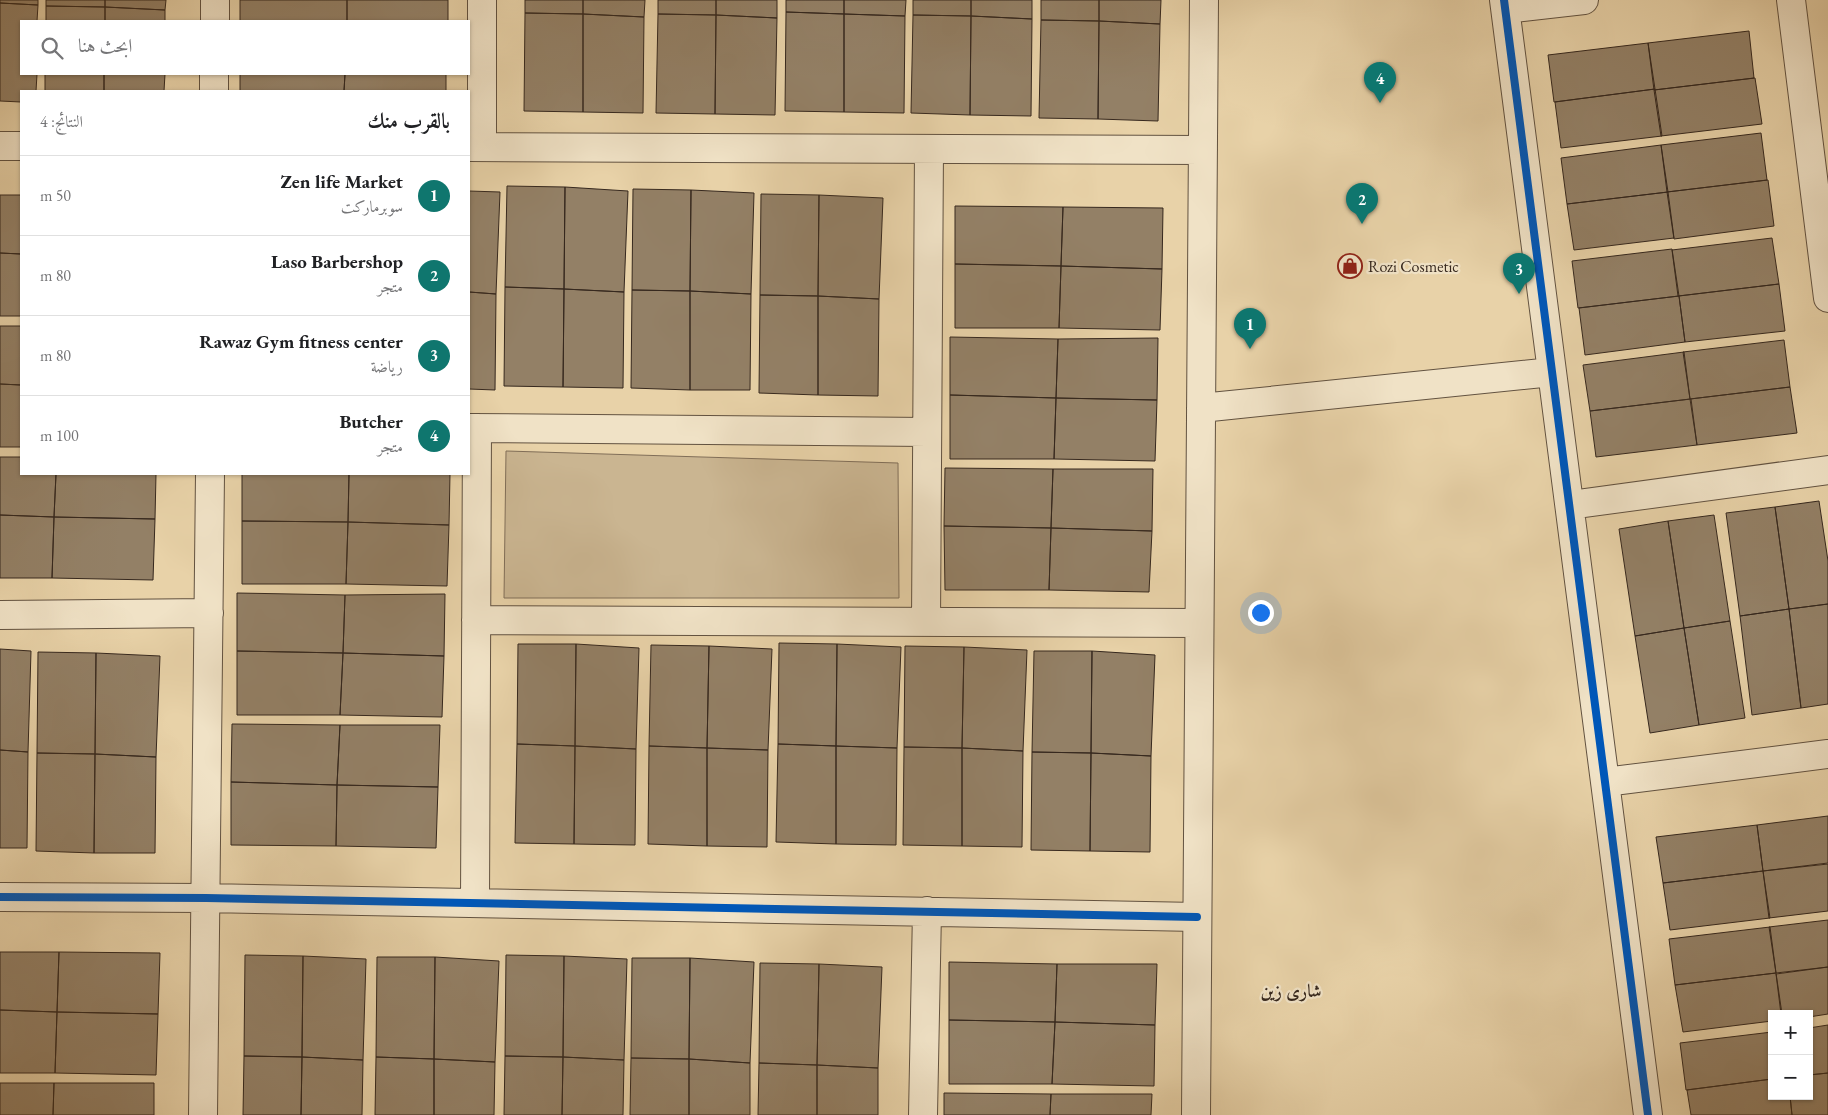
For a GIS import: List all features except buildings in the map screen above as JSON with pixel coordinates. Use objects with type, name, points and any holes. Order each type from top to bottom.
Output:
[{"type":"street","points":[[215,0],[215,20]]},
{"type":"street","points":[[482,0],[475,147],[1203,150]]},
{"type":"street","points":[[1196,1115],[1204,0]]},
{"type":"street","points":[[1584,0],[1505,5],[1648,1115]]},
{"type":"street","points":[[1791,0],[1825,254],[1828,298]]},
{"type":"street","points":[[214,75],[214,90]]},
{"type":"street","points":[[0,146],[20,146]]},
{"type":"street","points":[[926,622],[929,149]]},
{"type":"street","points":[[1201,408],[1552,372]]},
{"type":"street","points":[[475,903],[476,620],[473,428],[927,432]]},
{"type":"street","points":[[1570,505],[1828,470]]},
{"type":"street","points":[[204,1115],[210,475]]},
{"type":"street","points":[[0,615],[209,613]]},
{"type":"street","points":[[476,620],[1200,623]]},
{"type":"street","points":[[1605,782],[1828,754]]},
{"type":"street","points":[[0,897],[206,898],[1197,917]]},
{"type":"street","points":[[923,1115],[927,911]]},
{"type":"shaded area","points":[[506,451],[898,463],[899,598],[504,598]]},
{"type":"cycle path","points":[[1504,0],[1648,1115]]},
{"type":"cycle path","points":[[0,897],[206,898],[1197,917]]},
{"type":"place","name":"Butcher","points":[[1380,103]]},
{"type":"place","name":"Laso Barbershop","points":[[1362,224]]},
{"type":"place","name":"Rozi Cosmetic","points":[[1350,266]]},
{"type":"place","name":"Rawaz Gym fitness center","points":[[1519,294]]},
{"type":"place","name":"Zen life Market","points":[[1250,349]]},
{"type":"district","name":"شاری زین","points":[[1291,990]]}]
